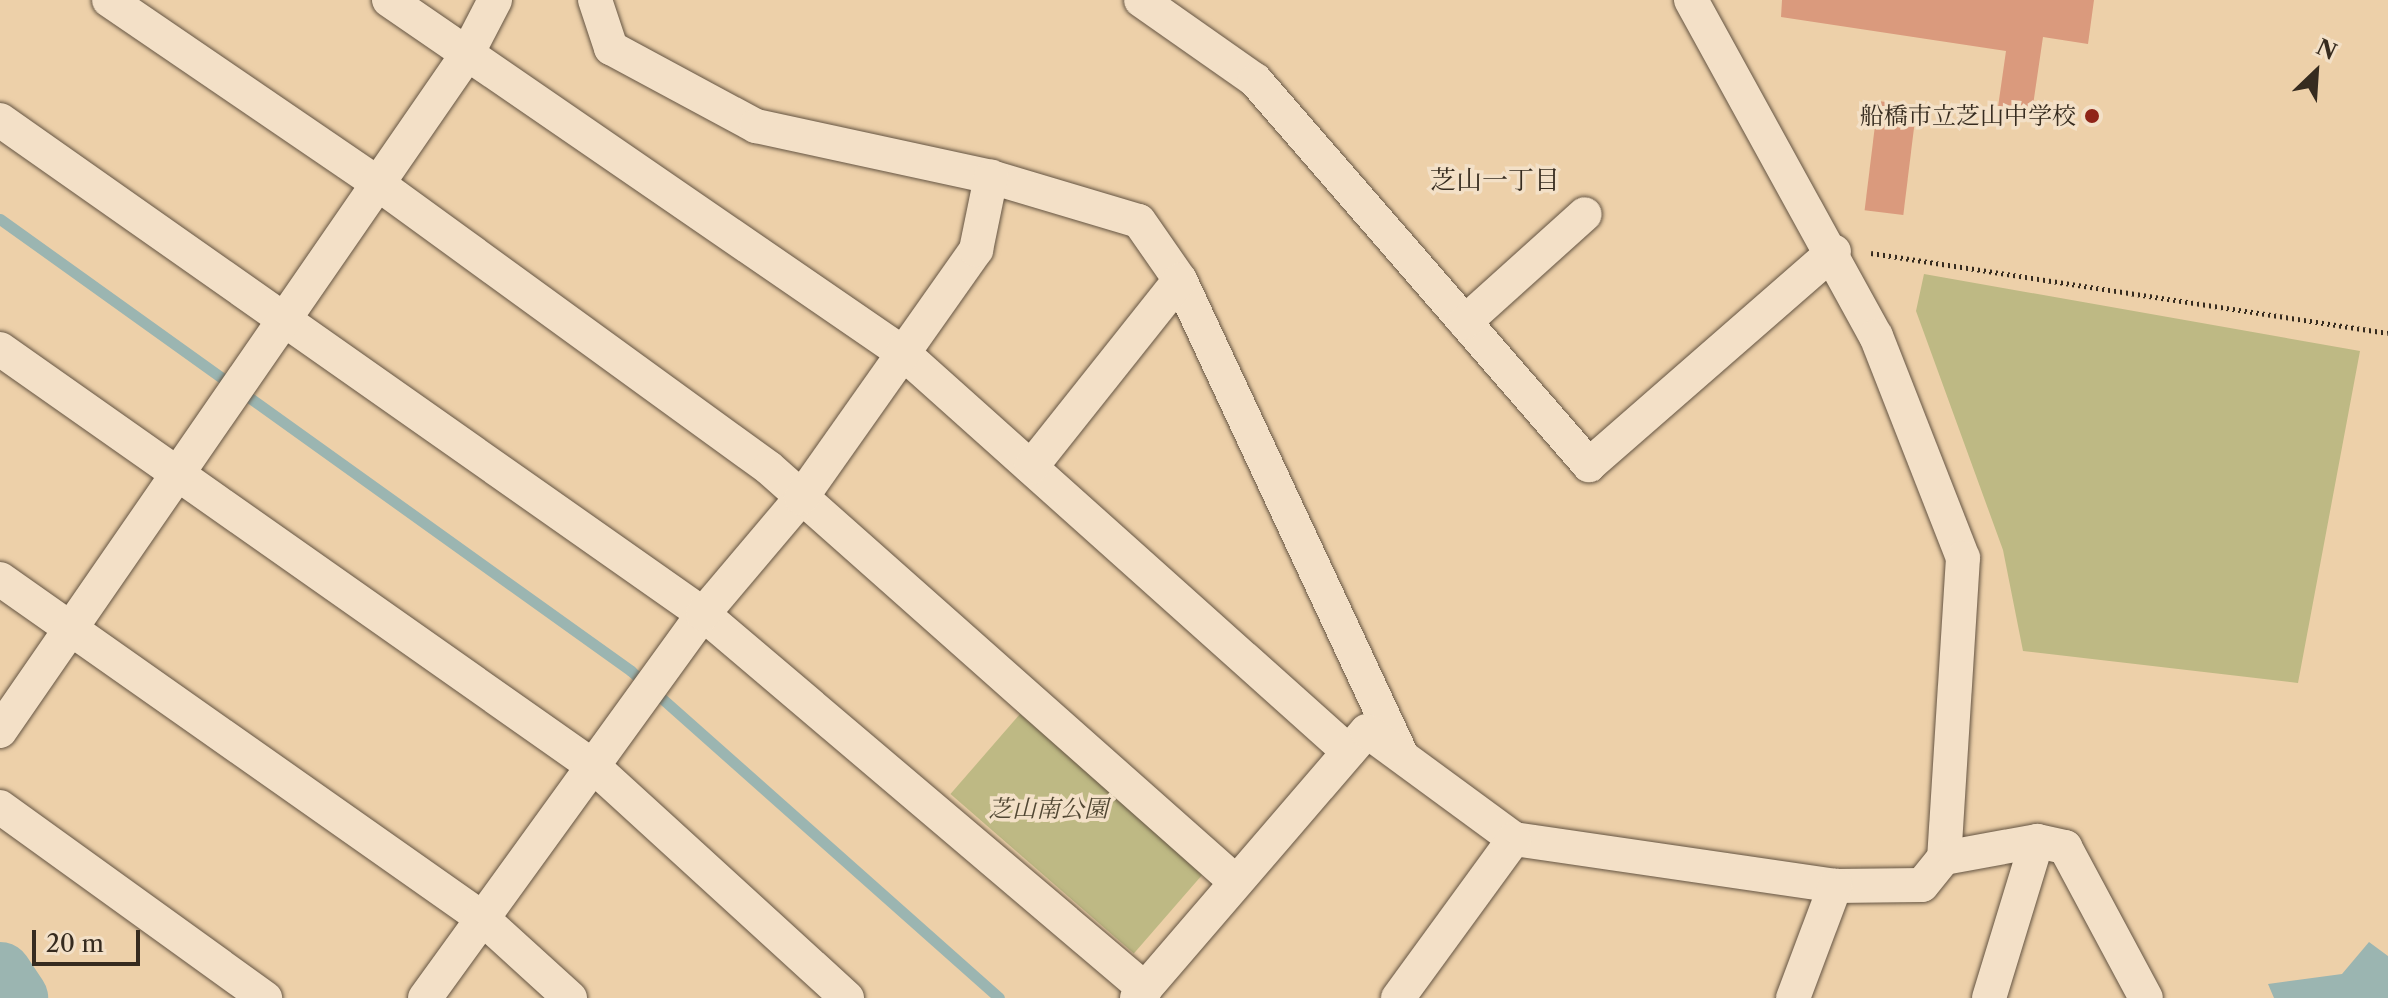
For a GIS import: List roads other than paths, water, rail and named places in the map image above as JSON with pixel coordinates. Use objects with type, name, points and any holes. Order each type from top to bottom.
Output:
[{"type":"street","points":[[109,0],[374,181],[801,498],[1236,882]]},
{"type":"street","points":[[389,0],[466,56],[903,353],[1349,752]]},
{"type":"street","points":[[0,731],[177,478],[374,181],[466,56],[495,0]]},
{"type":"street","points":[[595,0],[611,48],[756,126],[991,177],[1139,221],[1180,280],[1403,758]]},
{"type":"street","points":[[1141,0],[1255,80],[1589,465],[1834,251]]},
{"type":"street","points":[[0,120],[703,614],[1141,993],[1367,731],[1514,839],[1835,886],[1922,885],[1944,858],[1963,558],[1876,336],[1834,251],[1691,0]]},
{"type":"street","points":[[425,998],[703,614],[801,498],[976,250],[991,177]]},
{"type":"street","points":[[1465,322],[1585,214]]},
{"type":"street","points":[[1031,467],[1180,280]]},
{"type":"street","points":[[0,349],[177,478],[593,766],[847,998]]},
{"type":"street","points":[[0,579],[482,918],[570,998]]},
{"type":"street","points":[[0,807],[265,998]]},
{"type":"street","points":[[1398,998],[1514,839]]},
{"type":"street","points":[[1944,858],[2037,841],[2065,847],[2146,998]]},
{"type":"street","points":[[1989,998],[2037,841]]},
{"type":"street","points":[[1793,998],[1835,886]]},
{"type":"water","points":[[2369,942],[2388,956],[2388,998],[2274,998],[2268,984],[2342,974]]},
{"type":"waterway","points":[[0,219],[631,671],[999,998]]},
{"type":"waterway","points":[[0,974],[16,998]]},
{"type":"place","name":"船橋市立芝山中学校","points":[[2092,116]]},
{"type":"district","name":"芝山一丁目","points":[[1495,181]]},
{"type":"park label","name":"芝山南公園","points":[[1048,809]]}]
